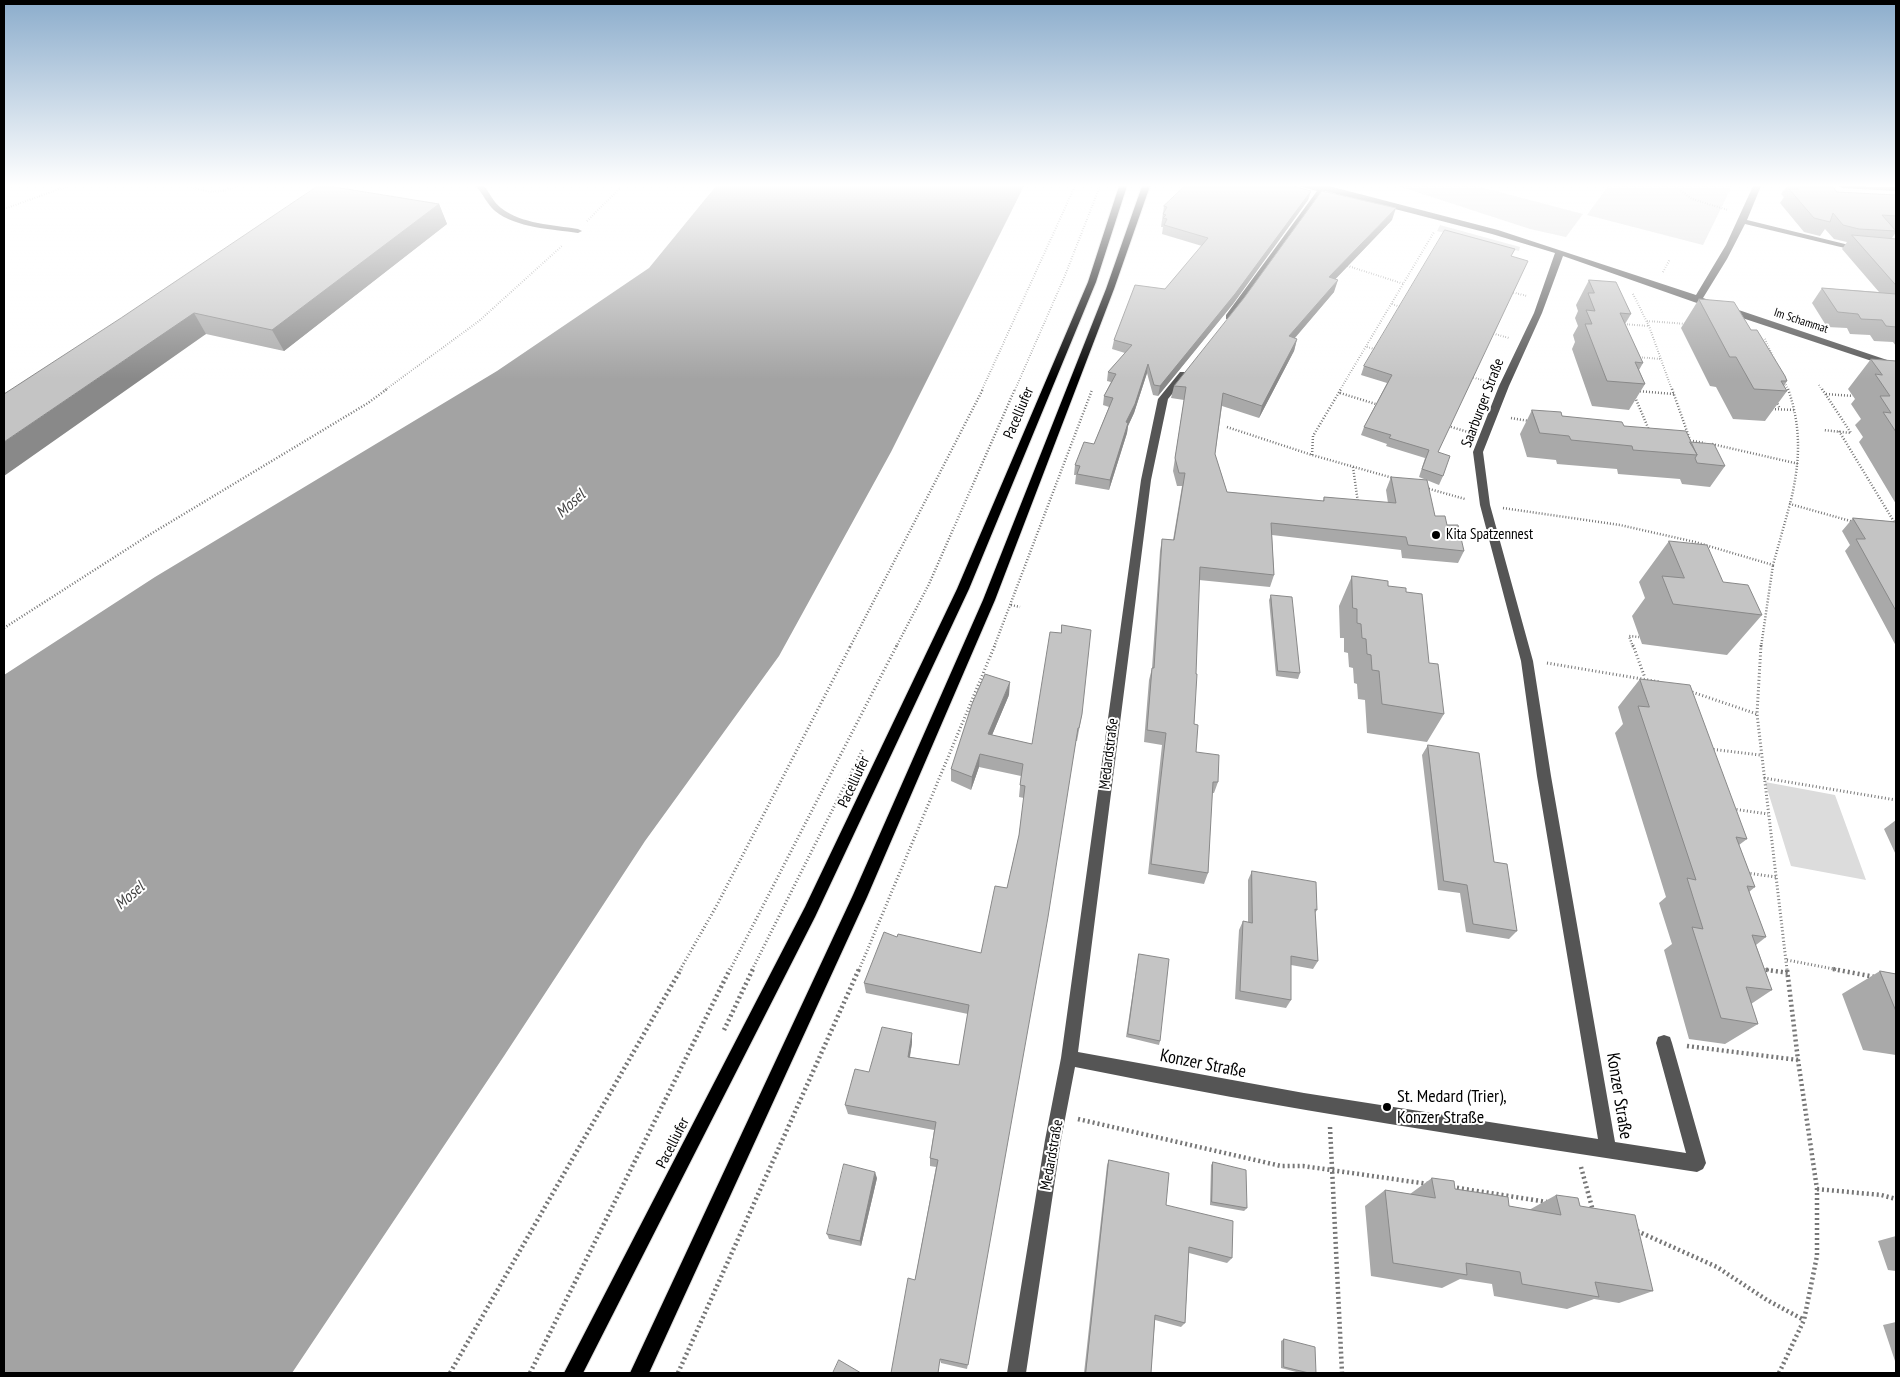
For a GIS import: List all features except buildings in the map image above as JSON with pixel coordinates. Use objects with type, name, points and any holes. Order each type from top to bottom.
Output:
[{"type":"main road","name":"Pacelliufer","points":[[573,1373],[810,912],[963,589],[1092,282],[1102,250]]},
{"type":"main road","points":[[639,1373],[860,897],[989,600],[1124,250]]},
{"type":"street","points":[[1223,325],[1278,250]]},
{"type":"street","name":"Im Schammat","points":[[1554,250],[1896,366]]},
{"type":"street","points":[[1697,300],[1717,270],[1727,250]]},
{"type":"street","name":"Saarburger Straße","points":[[1544,776],[1527,661],[1485,505],[1478,452],[1504,386],[1542,300],[1560,252]]},
{"type":"street","name":"Medardstraße","points":[[1016,1373],[1058,1114],[1069,1058],[1146,480],[1163,399],[1194,361]]},
{"type":"street","name":"Konzer Straße","points":[[1069,1058],[1172,1079],[1329,1107],[1608,1150],[1544,776]]},
{"type":"street","points":[[1608,1150],[1697,1163],[1664,1043]]},
{"type":"path","points":[[4,628],[158,530],[368,404],[479,321],[558,250]]},
{"type":"path","points":[[450,1373],[717,906],[984,387],[1046,250]]},
{"type":"path","points":[[530,1373],[762,905],[929,584],[1075,250]]},
{"type":"path","points":[[1312,455],[1313,436],[1423,250]]},
{"type":"path","points":[[1662,273],[1670,259]]},
{"type":"path","points":[[1342,264],[1404,284]]},
{"type":"path","points":[[1506,290],[1542,300]]},
{"type":"path","points":[[1633,294],[1649,326],[1662,359],[1690,440]]},
{"type":"path","points":[[1392,304],[1411,310]]},
{"type":"path","points":[[1646,321],[1694,325]]},
{"type":"path","points":[[1616,323],[1649,326]]},
{"type":"path","points":[[1622,324],[1626,332]]},
{"type":"path","points":[[1774,326],[1764,338],[1777,366]]},
{"type":"path","points":[[1486,331],[1524,342]]},
{"type":"path","points":[[1367,347],[1385,352]]},
{"type":"path","points":[[1761,350],[1770,352]]},
{"type":"path","points":[[1630,356],[1662,359]]},
{"type":"path","points":[[1779,1373],[1804,1320],[1817,1256],[1817,1189],[1798,1060],[1760,755],[1757,714],[1758,669],[1766,594],[1799,464],[1797,422],[1781,373]]},
{"type":"path","points":[[1467,376],[1504,386]]},
{"type":"path","points":[[1777,379],[1784,380]]},
{"type":"path","points":[[1640,383],[1643,392]]},
{"type":"path","points":[[1819,385],[1851,433],[1823,430]]},
{"type":"path","points":[[1651,436],[1633,391],[1674,394]]},
{"type":"path","points":[[1340,392],[1387,408]]},
{"type":"path","points":[[1772,394],[1780,409]]},
{"type":"path","points":[[1825,394],[1853,396]]},
{"type":"path","points":[[1764,408],[1794,410]]},
{"type":"path","points":[[1492,416],[1530,421]]},
{"type":"path","points":[[1441,424],[1485,438]]},
{"type":"path","points":[[1226,427],[1312,455],[1396,479]]},
{"type":"path","points":[[1839,431],[1896,525]]},
{"type":"path","points":[[1681,439],[1799,464]]},
{"type":"path","points":[[1353,467],[1359,510]]},
{"type":"path","points":[[1423,487],[1485,505],[1620,525],[1695,542],[1773,565]]},
{"type":"path","points":[[1790,504],[1856,522]]},
{"type":"path","points":[[1639,637],[1629,636],[1645,678]]},
{"type":"path","points":[[1527,661],[1645,678],[1668,684]]},
{"type":"path","points":[[1685,689],[1757,714]]},
{"type":"path","points":[[722,1033],[782,908],[866,742]]},
{"type":"path","points":[[1705,748],[1760,755]]},
{"type":"path","points":[[1764,778],[1896,800]]},
{"type":"path","points":[[1724,808],[1768,814]]},
{"type":"path","points":[[1738,871],[1776,877]]},
{"type":"path","points":[[1787,960],[1878,977]]},
{"type":"path","points":[[1751,968],[1788,973]]},
{"type":"path","points":[[1664,1043],[1798,1060]]},
{"type":"path","points":[[1329,1107],[1334,1171],[1342,1373]]},
{"type":"path","points":[[1058,1114],[1280,1166],[1438,1185]]},
{"type":"path","points":[[1576,1145],[1592,1210]]},
{"type":"path","points":[[1447,1187],[1557,1204]]},
{"type":"path","points":[[1817,1189],[1881,1195],[1896,1199]]},
{"type":"path","points":[[1583,1209],[1592,1210],[1598,1214]]},
{"type":"path","points":[[1628,1228],[1717,1266],[1767,1300],[1804,1320]]},
{"type":"shaded area","points":[[1765,782],[1835,795],[1866,880],[1791,866]]},
{"type":"water","name":"Mosel","points":[[663,250],[992,250],[891,452],[779,656],[645,841],[292,1373],[4,1373],[4,675],[155,577],[497,371],[649,268]]},
{"type":"place","name":"Kita Spatzennest","points":[[1436,535]]},
{"type":"place","name":"St. Medard (Trier), Konzer Straße","points":[[1387,1107]]}]
